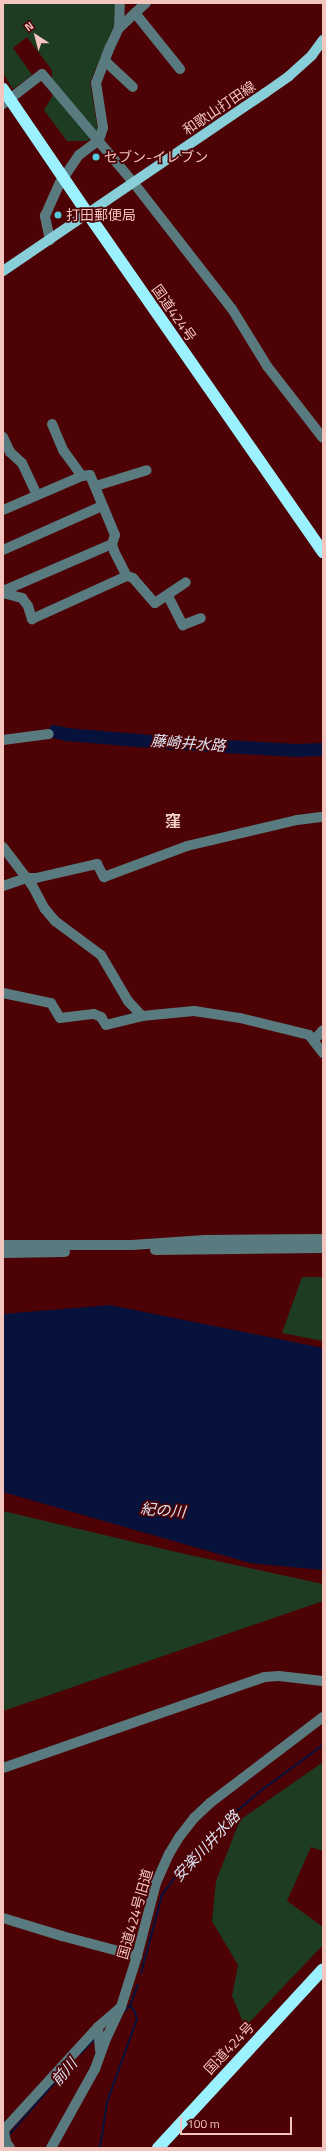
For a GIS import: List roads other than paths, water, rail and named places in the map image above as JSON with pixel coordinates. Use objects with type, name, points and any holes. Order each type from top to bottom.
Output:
[{"type":"highway","name":"国道424号","points":[[3,89],[6,102],[63,178],[323,552]]},
{"type":"highway","name":"国道424号","points":[[158,2148],[323,1969]]},
{"type":"main road","name":"和歌山打田線","points":[[3,271],[289,76],[312,54],[323,40]]},
{"type":"street","points":[[50,240],[44,216],[63,178],[79,155],[99,140],[103,128],[96,83],[119,28],[120,3]]},
{"type":"street","points":[[119,28],[146,3]]},
{"type":"street","points":[[135,12],[180,69]]},
{"type":"street","points":[[105,61],[133,87]]},
{"type":"street","points":[[6,102],[42,74],[133,182],[232,309],[267,366],[323,438]]},
{"type":"street","points":[[52,424],[63,450],[82,476]]},
{"type":"street","points":[[3,437],[10,452],[22,463],[37,495]]},
{"type":"street","points":[[96,486],[147,470]]},
{"type":"street","points":[[3,510],[82,476],[90,475],[96,486],[102,506],[115,535],[112,544],[114,551],[127,576]]},
{"type":"street","points":[[3,550],[102,506]]},
{"type":"street","points":[[3,591],[112,544]]},
{"type":"street","points":[[3,591],[7,594],[22,598],[28,606],[32,619],[127,576],[133,578],[155,603],[168,596],[186,582]]},
{"type":"street","points":[[168,596],[183,626],[201,618]]},
{"type":"street","points":[[3,740],[49,734]]},
{"type":"street","points":[[3,886],[26,878],[36,878],[97,864],[104,877],[187,846],[297,820],[323,817]]},
{"type":"street","points":[[3,847],[26,878],[45,909],[56,921],[101,955],[128,1001],[142,1016]]},
{"type":"street","points":[[3,993],[51,1003],[60,1018],[94,1014],[101,1017],[106,1025],[142,1016],[194,1011],[232,1017],[278,1026],[309,1035],[323,1053]]},
{"type":"street","points":[[314,1040],[323,1030]]},
{"type":"street","points":[[3,1245],[132,1245],[205,1240],[323,1239]]},
{"type":"street","points":[[3,1253],[323,1248]]},
{"type":"street","points":[[3,1768],[265,1677],[279,1676],[323,1681]]},
{"type":"street","name":"国道424号旧道","points":[[51,2148],[95,2069],[100,2054],[120,2010],[137,1956],[156,1883],[169,1854],[180,1836],[194,1818],[210,1803],[323,1717]]},
{"type":"street","points":[[3,1918],[62,1936],[137,1956]]},
{"type":"street","points":[[5,2139],[120,2010]]},
{"type":"street","points":[[99,2032],[100,2054]]},
{"type":"water","name":"紀の川","points":[[110,1305],[323,1348],[323,1570],[250,1563],[3,1492],[3,1314]]},
{"type":"waterway","name":"藤崎井水路","points":[[54,731],[66,734],[174,743],[296,750],[323,749]]},
{"type":"waterway","name":"安楽川井水路","points":[[141,1973],[162,1895],[183,1866],[232,1815],[263,1789],[323,1745]]},
{"type":"waterway","name":"安楽川井水路","points":[[123,2012],[130,2006],[138,1984]]},
{"type":"waterway","name":"安楽川井水路","points":[[100,2148],[107,2102],[137,2019],[134,2010],[130,2006]]},
{"type":"waterway","name":"前川","points":[[80,2054],[95,2039]]},
{"type":"waterway","name":"前川","points":[[9,2135],[61,2075]]},
{"type":"place","name":"セブン-イレブン","points":[[96,157]]},
{"type":"place","name":"打田郵便局","points":[[58,215]]},
{"type":"district","name":"窪","points":[[173,821]]}]
